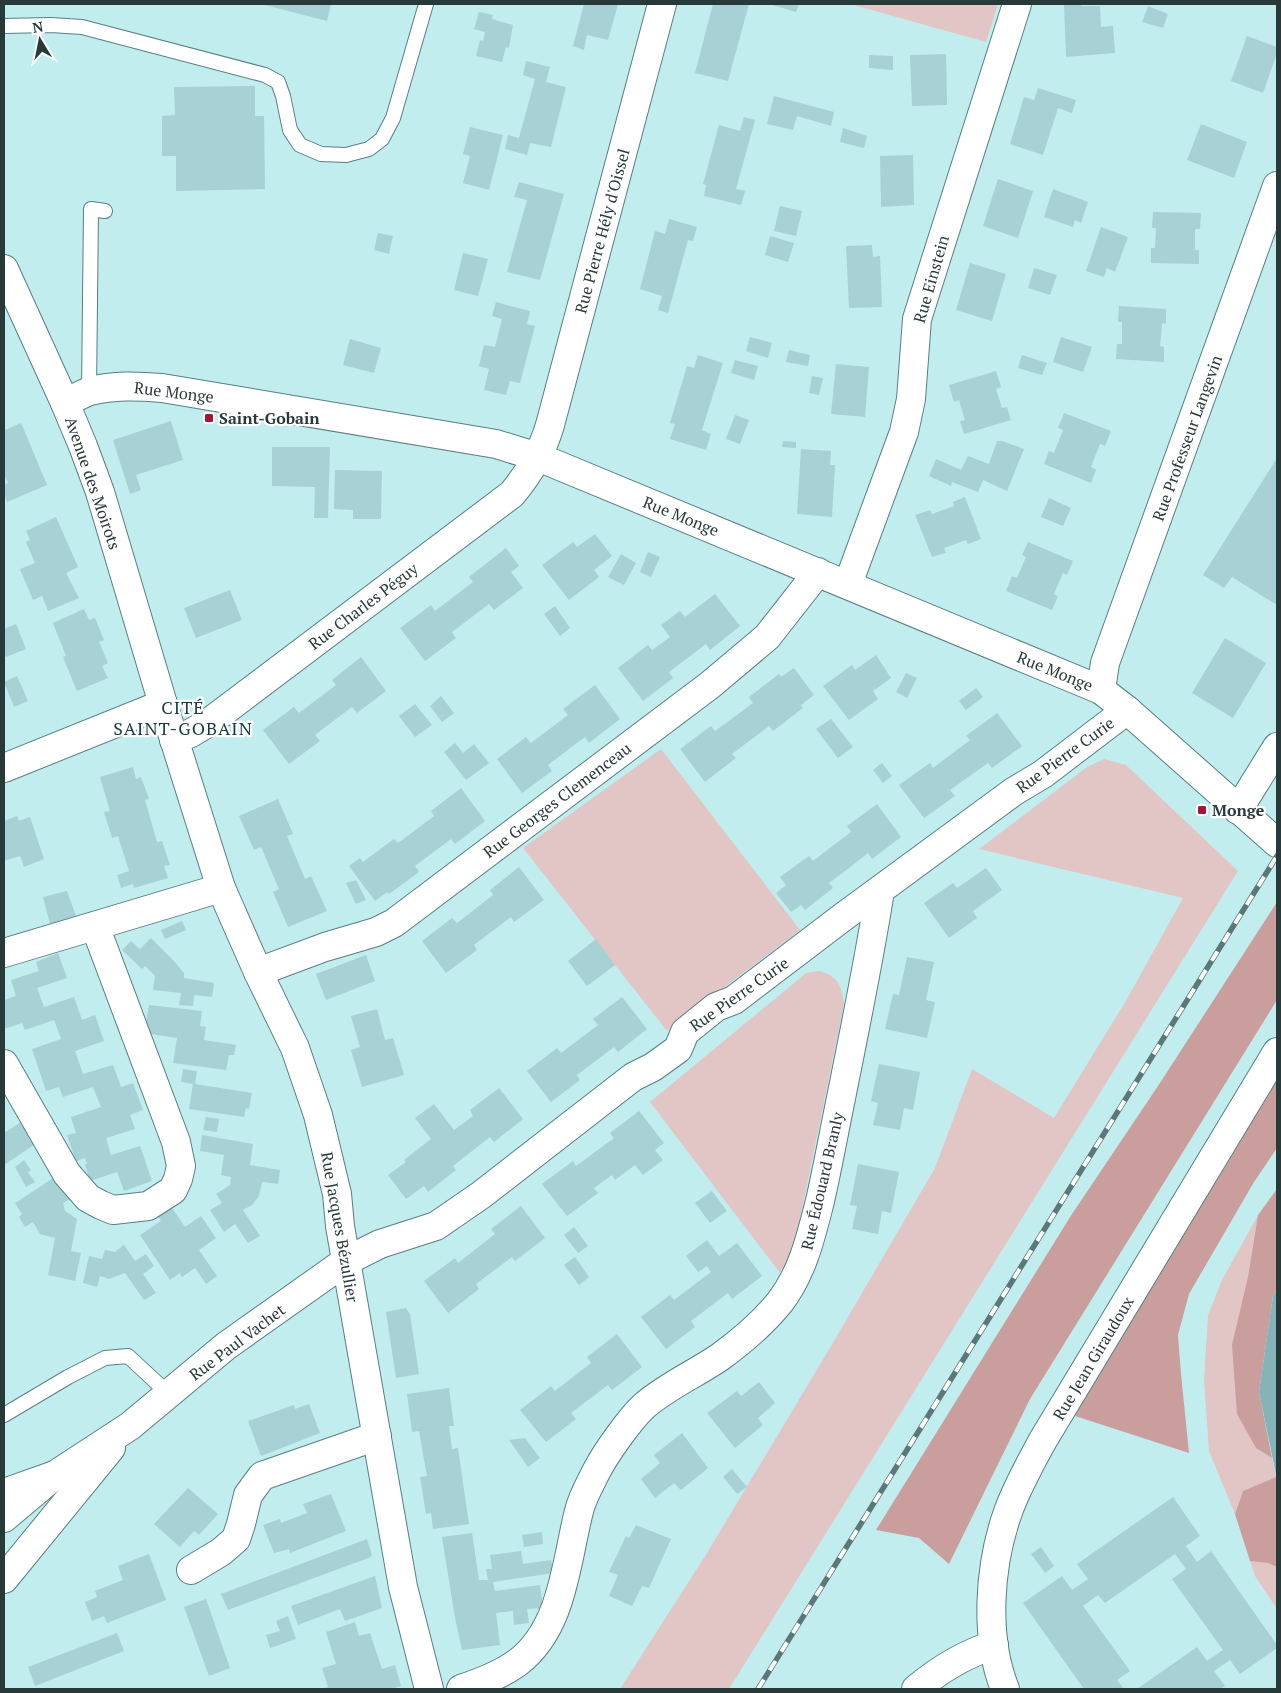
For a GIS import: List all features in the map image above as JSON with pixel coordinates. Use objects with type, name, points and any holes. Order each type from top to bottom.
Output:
[{"type":"street","name":"Rue Pierre Hély d'Oissel","points":[[538,457],[550,425],[662,4]]},
{"type":"street","name":"Rue Einstein","points":[[848,584],[904,432],[911,399],[917,320],[1017,4]]},
{"type":"street","name":"Rue Professeur Langevin","points":[[1101,690],[1105,663],[1277,186]]},
{"type":"street","name":"Avenue des Moirots","points":[[4,269],[77,397],[83,446],[100,492],[163,704]]},
{"type":"street","name":"Rue Monge","points":[[77,397],[128,386],[162,388],[496,444],[538,457],[848,584],[1070,679],[1101,690],[1127,710],[1277,843]]},
{"type":"street","name":"Rue Charles Péguy","points":[[174,740],[191,733],[211,721],[512,494],[528,475],[538,457]]},
{"type":"street","name":"Rue Georges Clemenceau","points":[[258,972],[325,947],[376,932],[394,923],[710,685],[768,637],[818,572]]},
{"type":"street","name":"Rue Jacques Bézullier","points":[[163,704],[221,888],[258,972],[295,1048],[318,1115],[337,1194],[340,1226],[403,1587],[429,1689]]},
{"type":"street","points":[[4,768],[163,704]]},
{"type":"street","name":"Rue Pierre Curie","points":[[346,1261],[380,1244],[436,1226],[481,1195],[633,1077],[653,1067],[678,1048],[685,1032],[716,1007],[734,1000],[1013,792],[1043,774],[1127,710]]},
{"type":"street","points":[[1238,810],[1277,747]]},
{"type":"street","points":[[4,953],[221,888]]},
{"type":"street","name":"Rue Édouard Branly","points":[[461,1689],[495,1676],[519,1662],[535,1644],[553,1618],[579,1508],[596,1471],[618,1438],[643,1407],[678,1382],[719,1357],[756,1329],[781,1300],[801,1267],[827,1171],[880,891]]},
{"type":"street","points":[[4,1064],[67,1174],[88,1198],[113,1210],[148,1206],[173,1190],[178,1179],[180,1166],[176,1142],[95,926]]},
{"type":"street","name":"Rue Jean Giraudoux","points":[[1005,1689],[994,1645],[992,1612],[998,1548],[1007,1513],[1022,1478],[1277,1052]]},
{"type":"street","name":"Rue Paul Vachet","points":[[4,1518],[55,1475],[130,1426],[226,1346],[346,1261]]},
{"type":"street","name":"Rue Paul Vachet","points":[[4,1579],[130,1426]]},
{"type":"street","points":[[191,1570],[221,1552],[236,1539],[248,1495],[262,1476],[376,1436]]},
{"type":"street","points":[[4,1493],[55,1475]]},
{"type":"street","points":[[916,1689],[957,1660],[972,1652],[994,1645]]},
{"type":"lane","points":[[4,26],[52,25],[82,27],[266,75],[278,82],[284,96],[290,130],[300,145],[321,154],[346,156],[369,148],[382,139],[386,132],[393,118],[426,4]]},
{"type":"lane","points":[[77,397],[91,209],[104,211]]},
{"type":"lane","points":[[4,1415],[68,1377],[105,1358],[128,1356],[169,1394]]},
{"type":"shaded area","points":[[850,4],[998,4],[986,42]]},
{"type":"shaded area","points":[[661,749],[800,930],[667,1031],[523,848]]},
{"type":"shaded area","points":[[1104,759],[1126,765],[1238,871],[729,1689],[620,1689],[707,1553],[935,1168],[972,1069],[1054,1118],[1127,999],[1183,898],[979,849],[1087,767]]},
{"type":"shaded area","points":[[1277,902],[1277,1000],[1030,1399],[949,1564],[919,1538],[876,1530],[1072,1214],[1158,1086]]},
{"type":"shaded area","points":[[819,971],[837,982],[842,992],[844,1004],[798,1229],[789,1255],[780,1273],[650,1102],[806,973]]},
{"type":"shaded area","points":[[1277,1077],[1277,1148],[1254,1182],[1189,1294],[1178,1335],[1189,1453],[1072,1415]]},
{"type":"shaded area","points":[[1277,1189],[1277,1289],[1273,1296],[1259,1392],[1272,1458],[1256,1448],[1237,1414],[1232,1345],[1248,1277],[1258,1215]]},
{"type":"shaded area","points":[[1258,1215],[1248,1277],[1256,1448],[1272,1458],[1276,1477],[1243,1491],[1235,1514],[1209,1451],[1204,1380],[1208,1315],[1222,1280]]},
{"type":"shaded area","points":[[1276,1477],[1277,1567],[1268,1563],[1250,1561],[1235,1514],[1243,1491]]},
{"type":"shaded area","points":[[1250,1561],[1268,1563],[1277,1567],[1277,1609],[1255,1576]]},
{"type":"water","points":[[1277,1289],[1277,1479],[1259,1392],[1273,1296]]},
{"type":"building","points":[[261,4],[331,4],[327,21]]},
{"type":"building","points":[[584,4],[618,4],[608,40],[587,35],[584,50],[573,46]]},
{"type":"building","points":[[713,4],[749,4],[728,81],[695,73]]},
{"type":"building","points":[[769,4],[799,4],[796,12]]},
{"type":"building","points":[[1064,4],[1100,6],[1101,27],[1113,26],[1115,53],[1066,57]]},
{"type":"building","points":[[1148,6],[1168,14],[1163,28],[1142,22]]},
{"type":"building","points":[[479,12],[493,15],[492,19],[513,25],[509,48],[506,47],[502,62],[476,56],[480,40],[483,41],[485,32],[474,29]]},
{"type":"building","points":[[1247,36],[1277,47],[1277,53],[1263,93],[1231,81]]},
{"type":"building","points":[[946,54],[947,105],[912,106],[910,55]]},
{"type":"building","points":[[869,55],[893,56],[893,70],[869,68]]},
{"type":"building","points":[[526,61],[550,67],[546,82],[566,87],[551,147],[530,143],[527,155],[505,149],[508,135],[519,138],[535,79],[523,75]]},
{"type":"building","points":[[255,86],[255,116],[264,116],[265,189],[176,191],[176,156],[162,156],[162,116],[175,115],[174,87]]},
{"type":"building","points":[[1038,88],[1076,100],[1072,113],[1058,108],[1043,155],[1010,144],[1024,97],[1034,100]]},
{"type":"building","points":[[774,96],[834,112],[831,126],[797,116],[793,130],[767,124]]},
{"type":"building","points":[[744,117],[755,120],[736,189],[745,191],[741,205],[704,196],[706,185],[703,184],[719,125],[740,131]]},
{"type":"building","points":[[1201,124],[1247,142],[1234,178],[1187,160]]},
{"type":"building","points":[[470,127],[503,135],[489,190],[463,183],[470,156],[463,154]]},
{"type":"building","points":[[843,128],[867,136],[864,148],[840,142]]},
{"type":"building","points":[[913,155],[914,205],[881,207],[880,156]]},
{"type":"building","points":[[998,179],[1033,191],[1018,238],[983,226]]},
{"type":"building","points":[[519,182],[564,194],[540,280],[507,272],[527,200],[514,197]]},
{"type":"building","points":[[1053,189],[1088,202],[1081,223],[1075,220],[1073,227],[1044,217]]},
{"type":"building","points":[[780,206],[802,211],[796,236],[774,231]]},
{"type":"building","points":[[1153,212],[1201,213],[1200,229],[1195,229],[1195,250],[1199,250],[1199,264],[1151,263],[1151,248],[1155,248],[1156,228],[1152,228]]},
{"type":"building","points":[[669,219],[697,227],[693,241],[688,240],[668,313],[658,310],[662,296],[640,289],[655,231],[665,234]]},
{"type":"building","points":[[1101,227],[1128,237],[1115,272],[1107,268],[1104,277],[1086,271]]},
{"type":"building","points":[[378,233],[393,236],[389,254],[374,250]]},
{"type":"building","points":[[770,236],[794,243],[788,262],[765,255]]},
{"type":"building","points":[[872,245],[873,257],[880,256],[882,307],[849,308],[846,246]]},
{"type":"building","points":[[463,253],[488,259],[478,296],[454,290]]},
{"type":"building","points":[[970,263],[1006,274],[992,321],[956,310]]},
{"type":"building","points":[[1034,268],[1057,275],[1050,295],[1028,288]]},
{"type":"building","points":[[496,302],[530,311],[527,324],[535,326],[520,383],[510,381],[506,395],[484,390],[489,369],[479,366],[484,345],[495,347],[502,319],[492,316]]},
{"type":"building","points":[[1119,306],[1166,309],[1166,324],[1162,323],[1160,346],[1164,347],[1164,362],[1116,359],[1117,344],[1122,344],[1122,322],[1118,322]]},
{"type":"building","points":[[750,337],[772,343],[768,358],[746,351]]},
{"type":"building","points":[[1061,337],[1092,347],[1083,372],[1053,362]]},
{"type":"building","points":[[350,339],[381,348],[374,373],[343,365]]},
{"type":"building","points":[[789,350],[810,355],[808,366],[786,362]]},
{"type":"building","points":[[698,355],[723,363],[702,430],[711,434],[706,450],[670,439],[675,424],[670,423],[687,366],[694,368]]},
{"type":"building","points":[[1022,355],[1047,363],[1042,375],[1018,368]]},
{"type":"building","points":[[735,360],[758,366],[754,380],[731,373]]},
{"type":"building","points":[[836,364],[869,367],[865,417],[831,414]]},
{"type":"building","points":[[996,371],[1001,387],[996,389],[1002,408],[1007,407],[1011,420],[964,434],[960,421],[965,420],[959,400],[954,402],[949,385]]},
{"type":"building","points":[[812,376],[823,378],[819,395],[809,393]]},
{"type":"building","points":[[1064,413],[1111,431],[1105,446],[1100,444],[1091,467],[1096,470],[1091,483],[1044,464],[1049,451],[1054,453],[1063,430],[1058,428]]},
{"type":"building","points":[[735,415],[749,420],[740,444],[726,439]]},
{"type":"building","points":[[171,421],[183,460],[136,475],[141,490],[130,494],[113,440]]},
{"type":"building","points":[[21,423],[47,485],[7,502],[4,493],[4,485],[8,483],[4,474],[4,426],[5,430]]},
{"type":"building","points":[[783,441],[796,442],[796,448],[782,447]]},
{"type":"building","points":[[997,441],[1024,449],[1007,491],[983,480],[978,492],[952,482],[951,486],[929,476],[936,459],[961,470],[968,456],[989,464]]},
{"type":"building","points":[[272,447],[330,447],[328,518],[314,518],[315,487],[272,486]]},
{"type":"building","points":[[801,449],[831,451],[830,465],[835,465],[832,517],[797,514]]},
{"type":"building","points":[[1277,458],[1277,605],[1232,577],[1224,588],[1203,575]]},
{"type":"building","points":[[335,470],[382,471],[381,519],[353,519],[353,510],[334,509]]},
{"type":"building","points":[[965,497],[981,539],[968,544],[966,540],[944,548],[946,553],[932,557],[915,515],[930,510],[932,514],[954,506],[953,502]]},
{"type":"building","points":[[1049,498],[1071,508],[1063,526],[1041,517]]},
{"type":"building","points":[[56,517],[78,567],[66,573],[79,598],[48,611],[42,596],[33,600],[20,569],[35,563],[26,542],[30,540],[26,531]]},
{"type":"building","points":[[595,534],[612,556],[594,570],[599,577],[569,600],[542,565],[573,542],[577,547]]},
{"type":"building","points":[[1028,542],[1073,561],[1067,575],[1063,573],[1054,594],[1058,596],[1052,610],[1006,591],[1012,576],[1017,578],[1026,557],[1022,555]]},
{"type":"building","points":[[506,548],[519,566],[511,572],[523,588],[494,610],[489,604],[452,632],[456,638],[425,661],[400,628],[431,605],[435,611],[473,582],[469,577]]},
{"type":"building","points":[[648,552],[660,557],[651,577],[640,572]]},
{"type":"building","points":[[621,554],[636,563],[624,585],[608,577]]},
{"type":"building","points":[[230,590],[242,620],[196,638],[184,608]]},
{"type":"building","points":[[715,594],[740,626],[710,650],[706,644],[669,672],[673,678],[643,701],[618,668],[648,645],[652,650],[670,637],[661,625],[680,611],[685,617]]},
{"type":"building","points":[[555,606],[570,628],[560,636],[544,614]]},
{"type":"building","points":[[84,609],[89,620],[95,618],[104,640],[99,642],[108,663],[102,666],[108,678],[77,691],[63,657],[66,656],[53,623]]},
{"type":"building","points":[[16,624],[26,649],[6,657],[4,652],[4,629]]},
{"type":"building","points":[[1225,638],[1266,663],[1233,718],[1192,693]]},
{"type":"building","points":[[876,655],[891,678],[873,691],[878,699],[849,720],[823,686],[852,665],[855,670]]},
{"type":"building","points":[[361,657],[386,691],[357,713],[352,707],[332,722],[315,735],[320,741],[289,764],[263,730],[294,707],[299,713],[336,685],[332,680]]},
{"type":"building","points":[[794,668],[814,695],[801,705],[803,708],[773,731],[769,726],[732,754],[736,758],[705,782],[680,749],[711,726],[715,731],[753,703],[749,697],[779,674],[781,677]]},
{"type":"building","points":[[906,673],[917,678],[907,698],[896,692]]},
{"type":"building","points":[[17,676],[28,701],[14,707],[4,682]]},
{"type":"building","points":[[595,685],[620,719],[589,743],[585,737],[565,752],[548,765],[552,771],[522,793],[497,759],[526,737],[531,743],[568,715],[563,709]]},
{"type":"building","points":[[976,688],[983,697],[966,710],[959,701]]},
{"type":"building","points":[[441,696],[454,713],[442,722],[430,706]]},
{"type":"building","points":[[415,704],[432,725],[415,737],[399,716]]},
{"type":"building","points":[[997,713],[1022,746],[992,768],[988,763],[950,790],[955,796],[924,818],[899,785],[930,763],[933,768],[970,740],[966,736]]},
{"type":"building","points":[[831,719],[853,747],[838,758],[816,729]]},
{"type":"building","points":[[455,743],[463,753],[474,744],[489,763],[466,780],[444,752]]},
{"type":"building","points":[[882,763],[892,776],[883,783],[873,770]]},
{"type":"building","points":[[133,767],[136,779],[141,777],[149,799],[145,800],[157,842],[162,841],[170,865],[164,866],[168,878],[134,888],[133,884],[121,888],[117,875],[129,871],[118,836],[112,838],[104,812],[110,811],[100,777]]},
{"type":"building","points":[[461,788],[485,821],[455,844],[451,839],[415,866],[419,872],[389,894],[387,892],[375,901],[349,866],[360,858],[363,862],[394,839],[398,843],[434,816],[431,811]]},
{"type":"building","points":[[278,799],[293,834],[287,836],[305,879],[311,876],[327,911],[288,927],[273,892],[279,889],[261,847],[254,850],[239,816]]},
{"type":"building","points":[[877,804],[901,837],[872,859],[868,853],[829,883],[833,888],[805,910],[801,905],[791,912],[776,893],[786,885],[780,877],[809,856],[813,861],[851,832],[847,826]]},
{"type":"building","points":[[17,816],[19,821],[30,817],[44,859],[24,867],[20,856],[4,861],[4,821]]},
{"type":"building","points":[[519,867],[544,900],[514,922],[511,917],[474,945],[477,950],[446,973],[422,941],[452,918],[457,923],[493,895],[490,890]]},
{"type":"building","points":[[986,868],[1002,890],[973,911],[977,918],[949,938],[924,903],[953,883],[957,888]]},
{"type":"building","points":[[356,880],[366,900],[356,904],[346,883]]},
{"type":"building","points":[[67,891],[76,916],[50,924],[43,897]]},
{"type":"building","points":[[182,921],[186,930],[165,939],[161,930]]},
{"type":"building","points":[[151,938],[184,973],[184,978],[214,983],[212,997],[194,995],[193,1006],[179,1005],[181,993],[153,990],[155,976],[145,966],[142,969],[122,950],[131,941],[140,949]]},
{"type":"building","points":[[596,939],[615,965],[587,986],[568,961]]},
{"type":"building","points":[[58,953],[67,978],[37,988],[44,1007],[74,997],[82,1020],[95,1015],[104,1041],[75,1051],[83,1074],[113,1065],[121,1087],[133,1083],[143,1110],[130,1115],[135,1129],[106,1138],[111,1155],[140,1146],[152,1181],[124,1191],[117,1172],[90,1181],[85,1158],[76,1161],[67,1135],[76,1133],[71,1117],[101,1107],[93,1087],[63,1097],[59,1087],[46,1091],[32,1049],[61,1039],[54,1020],[25,1030],[22,1023],[4,1029],[4,1000],[16,996],[11,980],[39,971],[36,962]]},
{"type":"building","points":[[366,955],[375,981],[326,1000],[316,974]]},
{"type":"building","points":[[907,957],[934,962],[926,1000],[935,1002],[927,1038],[885,1029],[893,994],[899,995]]},
{"type":"building","points":[[622,997],[647,1029],[618,1052],[614,1047],[577,1075],[580,1080],[551,1102],[527,1071],[557,1048],[561,1053],[598,1025],[593,1019]]},
{"type":"building","points":[[149,1005],[202,1011],[200,1026],[206,1027],[204,1040],[236,1045],[234,1055],[229,1055],[226,1070],[173,1063],[177,1038],[144,1033]]},
{"type":"building","points":[[377,1009],[385,1040],[393,1038],[404,1075],[362,1087],[351,1050],[360,1047],[351,1016]]},
{"type":"building","points":[[879,1064],[920,1072],[913,1110],[904,1108],[900,1130],[873,1125],[878,1103],[871,1101]]},
{"type":"building","points":[[183,1069],[197,1071],[195,1084],[252,1093],[249,1109],[246,1108],[244,1117],[189,1109],[193,1084],[181,1082]]},
{"type":"building","points":[[499,1088],[523,1119],[494,1142],[490,1137],[453,1166],[456,1170],[428,1192],[424,1186],[406,1199],[388,1175],[406,1162],[404,1160],[431,1139],[415,1118],[434,1104],[454,1130],[473,1116],[470,1110]]},
{"type":"building","points":[[639,1111],[664,1143],[655,1150],[663,1160],[643,1175],[635,1165],[615,1180],[612,1175],[594,1188],[598,1193],[567,1216],[542,1184],[573,1161],[576,1166],[614,1138],[610,1133]]},
{"type":"building","points":[[206,1117],[219,1119],[217,1132],[203,1130]]},
{"type":"building","points":[[24,1120],[37,1143],[4,1165],[4,1133]]},
{"type":"building","points":[[202,1135],[253,1144],[250,1165],[280,1170],[278,1184],[262,1182],[259,1196],[252,1205],[243,1210],[260,1236],[248,1243],[235,1224],[224,1232],[210,1210],[222,1203],[216,1194],[230,1185],[231,1177],[221,1175],[224,1155],[200,1151]]},
{"type":"building","points":[[24,1160],[31,1170],[28,1172],[35,1182],[26,1187],[15,1167]]},
{"type":"building","points":[[858,1164],[899,1172],[891,1213],[882,1211],[878,1234],[852,1229],[857,1206],[850,1205]]},
{"type":"building","points":[[58,1175],[72,1198],[63,1203],[65,1211],[77,1219],[71,1251],[81,1253],[75,1281],[48,1275],[55,1238],[40,1234],[33,1222],[25,1227],[19,1217],[22,1214],[15,1203]]},
{"type":"building","points":[[712,1191],[727,1211],[710,1223],[695,1203]]},
{"type":"building","points":[[170,1205],[185,1227],[201,1216],[216,1238],[199,1250],[217,1276],[206,1284],[195,1268],[182,1277],[180,1273],[170,1280],[140,1235],[161,1221],[156,1213]]},
{"type":"building","points":[[521,1206],[545,1238],[515,1261],[512,1257],[476,1284],[479,1289],[448,1313],[424,1281],[455,1258],[458,1263],[495,1234],[491,1229]]},
{"type":"building","points":[[574,1227],[588,1246],[578,1253],[564,1235]]},
{"type":"building","points":[[707,1240],[719,1256],[737,1243],[762,1276],[732,1299],[728,1293],[691,1321],[695,1327],[666,1349],[641,1317],[670,1295],[674,1300],[711,1272],[707,1266],[698,1272],[686,1256]]},
{"type":"building","points":[[124,1245],[135,1261],[146,1254],[154,1266],[143,1274],[156,1293],[144,1300],[125,1273],[109,1279],[100,1276],[97,1287],[83,1283],[89,1256],[102,1259],[105,1250],[115,1252]]},
{"type":"building","points":[[575,1257],[589,1277],[579,1285],[564,1265]]},
{"type":"building","points":[[406,1308],[410,1314],[419,1374],[396,1378],[386,1312]]},
{"type":"building","points":[[617,1334],[642,1367],[612,1390],[608,1385],[571,1413],[576,1419],[546,1442],[520,1410],[551,1386],[555,1391],[591,1363],[587,1357]]},
{"type":"building","points":[[759,1382],[775,1403],[758,1418],[763,1425],[735,1448],[707,1413],[737,1391],[741,1396]]},
{"type":"building","points":[[449,1388],[454,1426],[449,1426],[452,1449],[458,1448],[469,1524],[433,1529],[431,1513],[426,1514],[420,1477],[427,1476],[419,1431],[412,1432],[407,1394]]},
{"type":"building","points":[[309,1404],[320,1433],[261,1456],[248,1421],[294,1405],[295,1409]]},
{"type":"building","points":[[682,1433],[708,1468],[681,1490],[674,1483],[655,1498],[641,1479],[660,1463],[654,1455]]},
{"type":"building","points":[[525,1438],[540,1458],[528,1467],[509,1440]]},
{"type":"building","points":[[732,1469],[747,1487],[737,1494],[723,1477]]},
{"type":"building","points":[[188,1488],[218,1514],[199,1535],[194,1531],[180,1547],[154,1524]]},
{"type":"building","points":[[331,1494],[346,1531],[290,1553],[289,1549],[274,1553],[263,1525],[280,1519],[281,1523],[307,1513],[303,1504]]},
{"type":"building","points":[[1173,1497],[1200,1536],[1186,1546],[1197,1562],[1211,1551],[1277,1645],[1277,1648],[1240,1674],[1230,1660],[1214,1671],[1225,1686],[1220,1689],[1137,1689],[1197,1647],[1207,1661],[1223,1650],[1172,1579],[1186,1569],[1175,1554],[1105,1603],[1098,1595],[1083,1606],[1130,1671],[1117,1680],[1124,1689],[1084,1689],[1023,1603],[1062,1576],[1072,1590],[1088,1579],[1077,1564]]},
{"type":"building","points":[[636,1525],[671,1539],[649,1588],[642,1586],[632,1606],[609,1596],[618,1575],[609,1572],[626,1536],[629,1538]]},
{"type":"building","points":[[542,1532],[543,1544],[524,1547],[522,1535]]},
{"type":"building","points":[[472,1533],[479,1580],[488,1580],[486,1569],[492,1569],[490,1555],[521,1551],[523,1564],[551,1560],[554,1573],[493,1582],[495,1591],[540,1585],[543,1608],[527,1609],[529,1623],[514,1625],[513,1611],[496,1613],[500,1645],[462,1650],[442,1537]]},
{"type":"building","points":[[367,1539],[371,1557],[228,1610],[221,1594]]},
{"type":"building","points":[[1041,1547],[1054,1566],[1045,1573],[1031,1554]]},
{"type":"building","points":[[149,1554],[166,1600],[107,1623],[104,1616],[92,1621],[85,1602],[97,1597],[95,1591],[123,1580],[118,1566]]},
{"type":"building","points":[[375,1576],[382,1608],[345,1621],[340,1609],[298,1625],[291,1606]]},
{"type":"building","points":[[206,1599],[230,1668],[209,1676],[184,1607]]},
{"type":"building","points":[[288,1616],[296,1639],[270,1648],[266,1635],[280,1631],[276,1621]]},
{"type":"building","points":[[355,1622],[359,1636],[370,1633],[382,1669],[395,1665],[401,1686],[391,1689],[324,1689],[328,1687],[322,1668],[336,1664],[326,1632]]},
{"type":"building","points":[[117,1633],[124,1651],[35,1686],[28,1667]]},
{"type":"railway","points":[[758,1689],[1277,856]]},
{"type":"place","name":"Saint-Gobain","points":[[209,418]]},
{"type":"place","name":"Monge","points":[[1202,810]]},
{"type":"district","name":"CITÉ SAINT-GOBAIN","points":[[183,718]]}]
